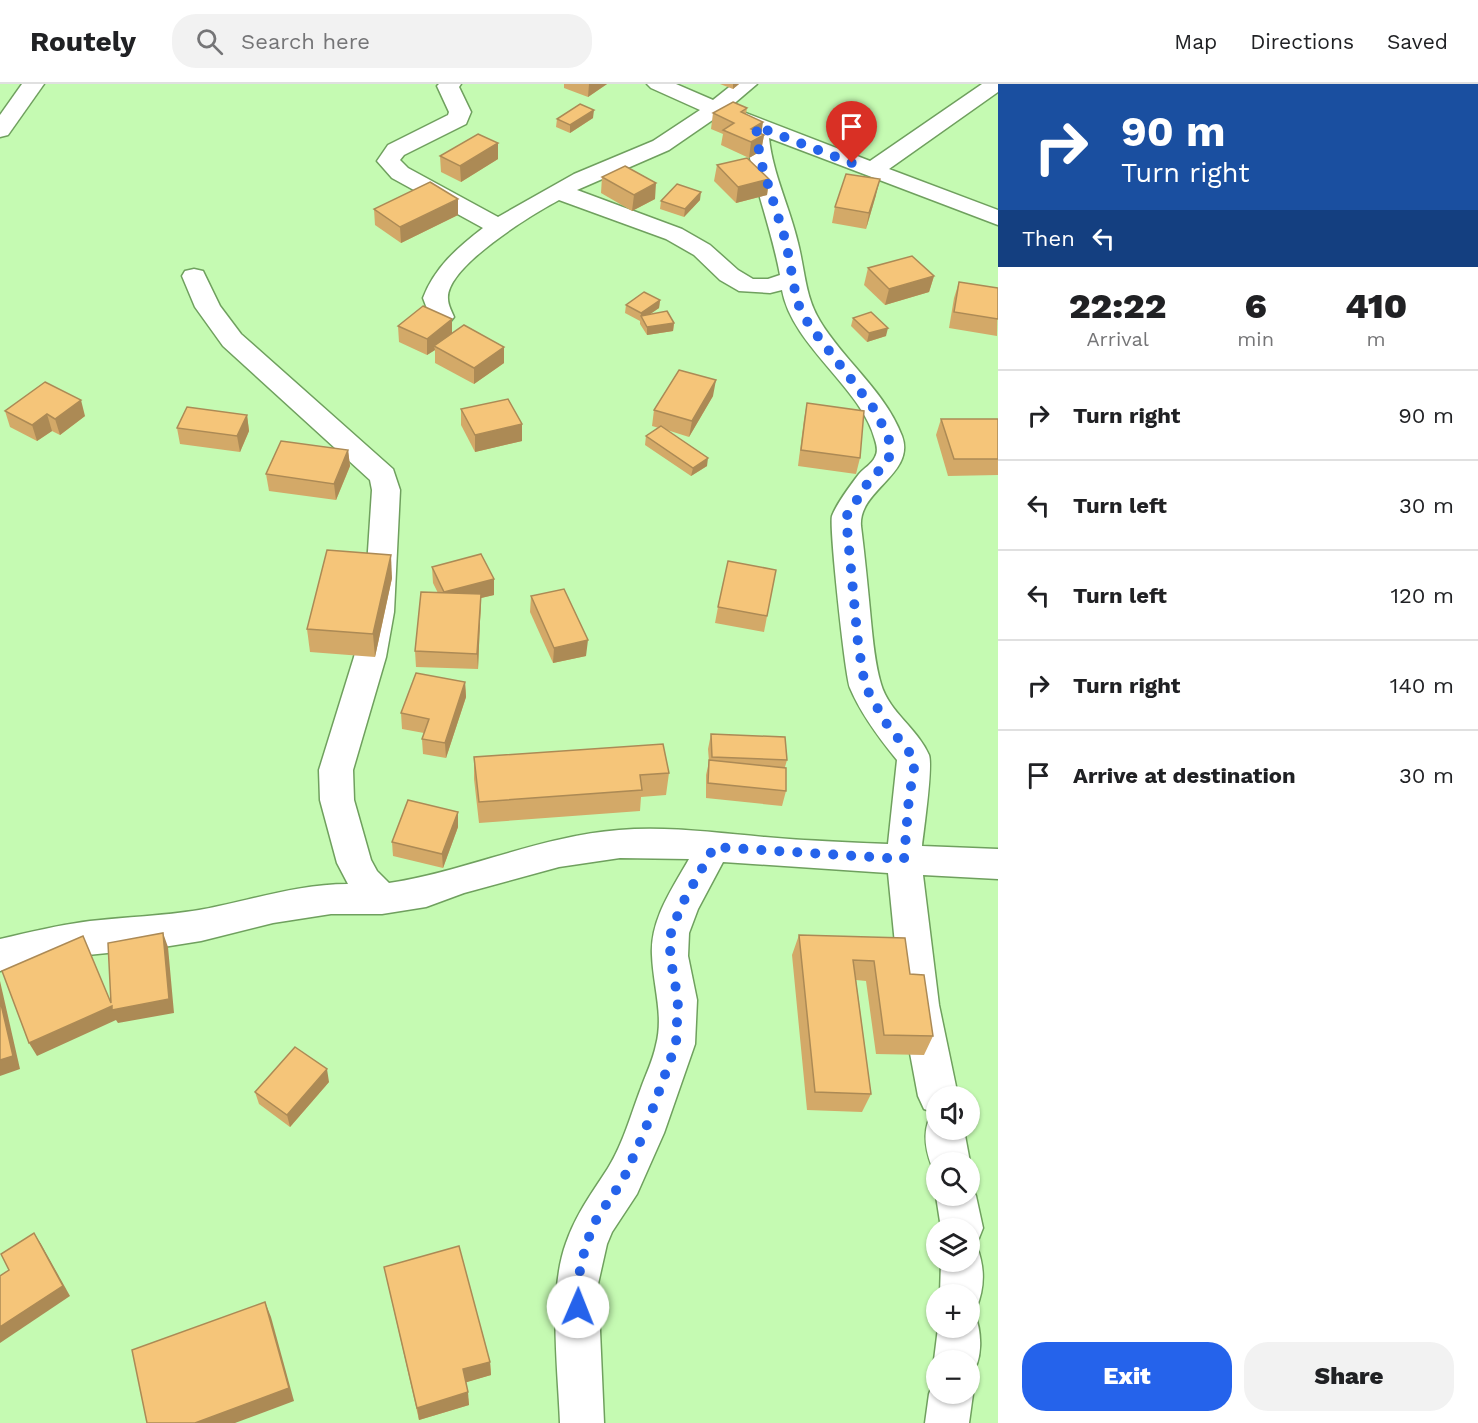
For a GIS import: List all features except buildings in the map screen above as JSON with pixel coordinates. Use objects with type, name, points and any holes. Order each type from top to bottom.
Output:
[{"type":"street","points":[[0,130],[33,84]]},
{"type":"street","points":[[450,84],[448,86],[452,98],[460,112],[458,119],[396,150],[388,161],[400,173],[499,227]]},
{"type":"street","points":[[658,84],[756,126],[998,218]]},
{"type":"street","points":[[441,317],[435,298],[443,278],[499,227],[558,191],[600,170],[668,142],[746,84]]},
{"type":"street","points":[[871,171],[996,84]]},
{"type":"street","points":[[756,126],[760,159],[786,242],[797,302],[809,325],[874,409],[888,436],[891,449],[888,461],[869,481],[846,517],[858,643],[865,686],[886,723],[913,757],[914,770],[909,797],[904,859],[920,1005],[936,1086]]},
{"type":"street","points":[[558,191],[623,218],[674,234],[702,250],[729,275],[748,286],[770,286],[792,279]]},
{"type":"street","points":[[194,276],[208,307],[232,340],[383,476],[386,490],[379,612],[370,657],[336,770],[337,800],[354,863],[365,882],[382,899]]},
{"type":"street","points":[[0,955],[48,943],[90,937],[157,933],[273,908],[331,899],[382,899],[426,892],[462,879],[559,853],[620,844],[714,847],[998,864]]},
{"type":"street","points":[[582,1423],[577,1284],[586,1244],[597,1218],[623,1180],[632,1161],[676,1044],[678,1000],[670,956],[671,933],[681,906],[714,847]]},
{"type":"street","points":[[947,1423],[950,1404]]},
{"type":"route","points":[[578,1307],[577,1284],[586,1244],[597,1218],[623,1180],[644,1133],[676,1044],[678,1000],[670,956],[671,933],[681,906],[714,847],[904,859],[909,797],[914,770],[913,757],[873,705],[865,686],[858,643],[846,517],[869,481],[888,461],[891,449],[888,436],[874,409],[809,325],[797,302],[786,242],[760,159],[756,126],[852,163]]}]
